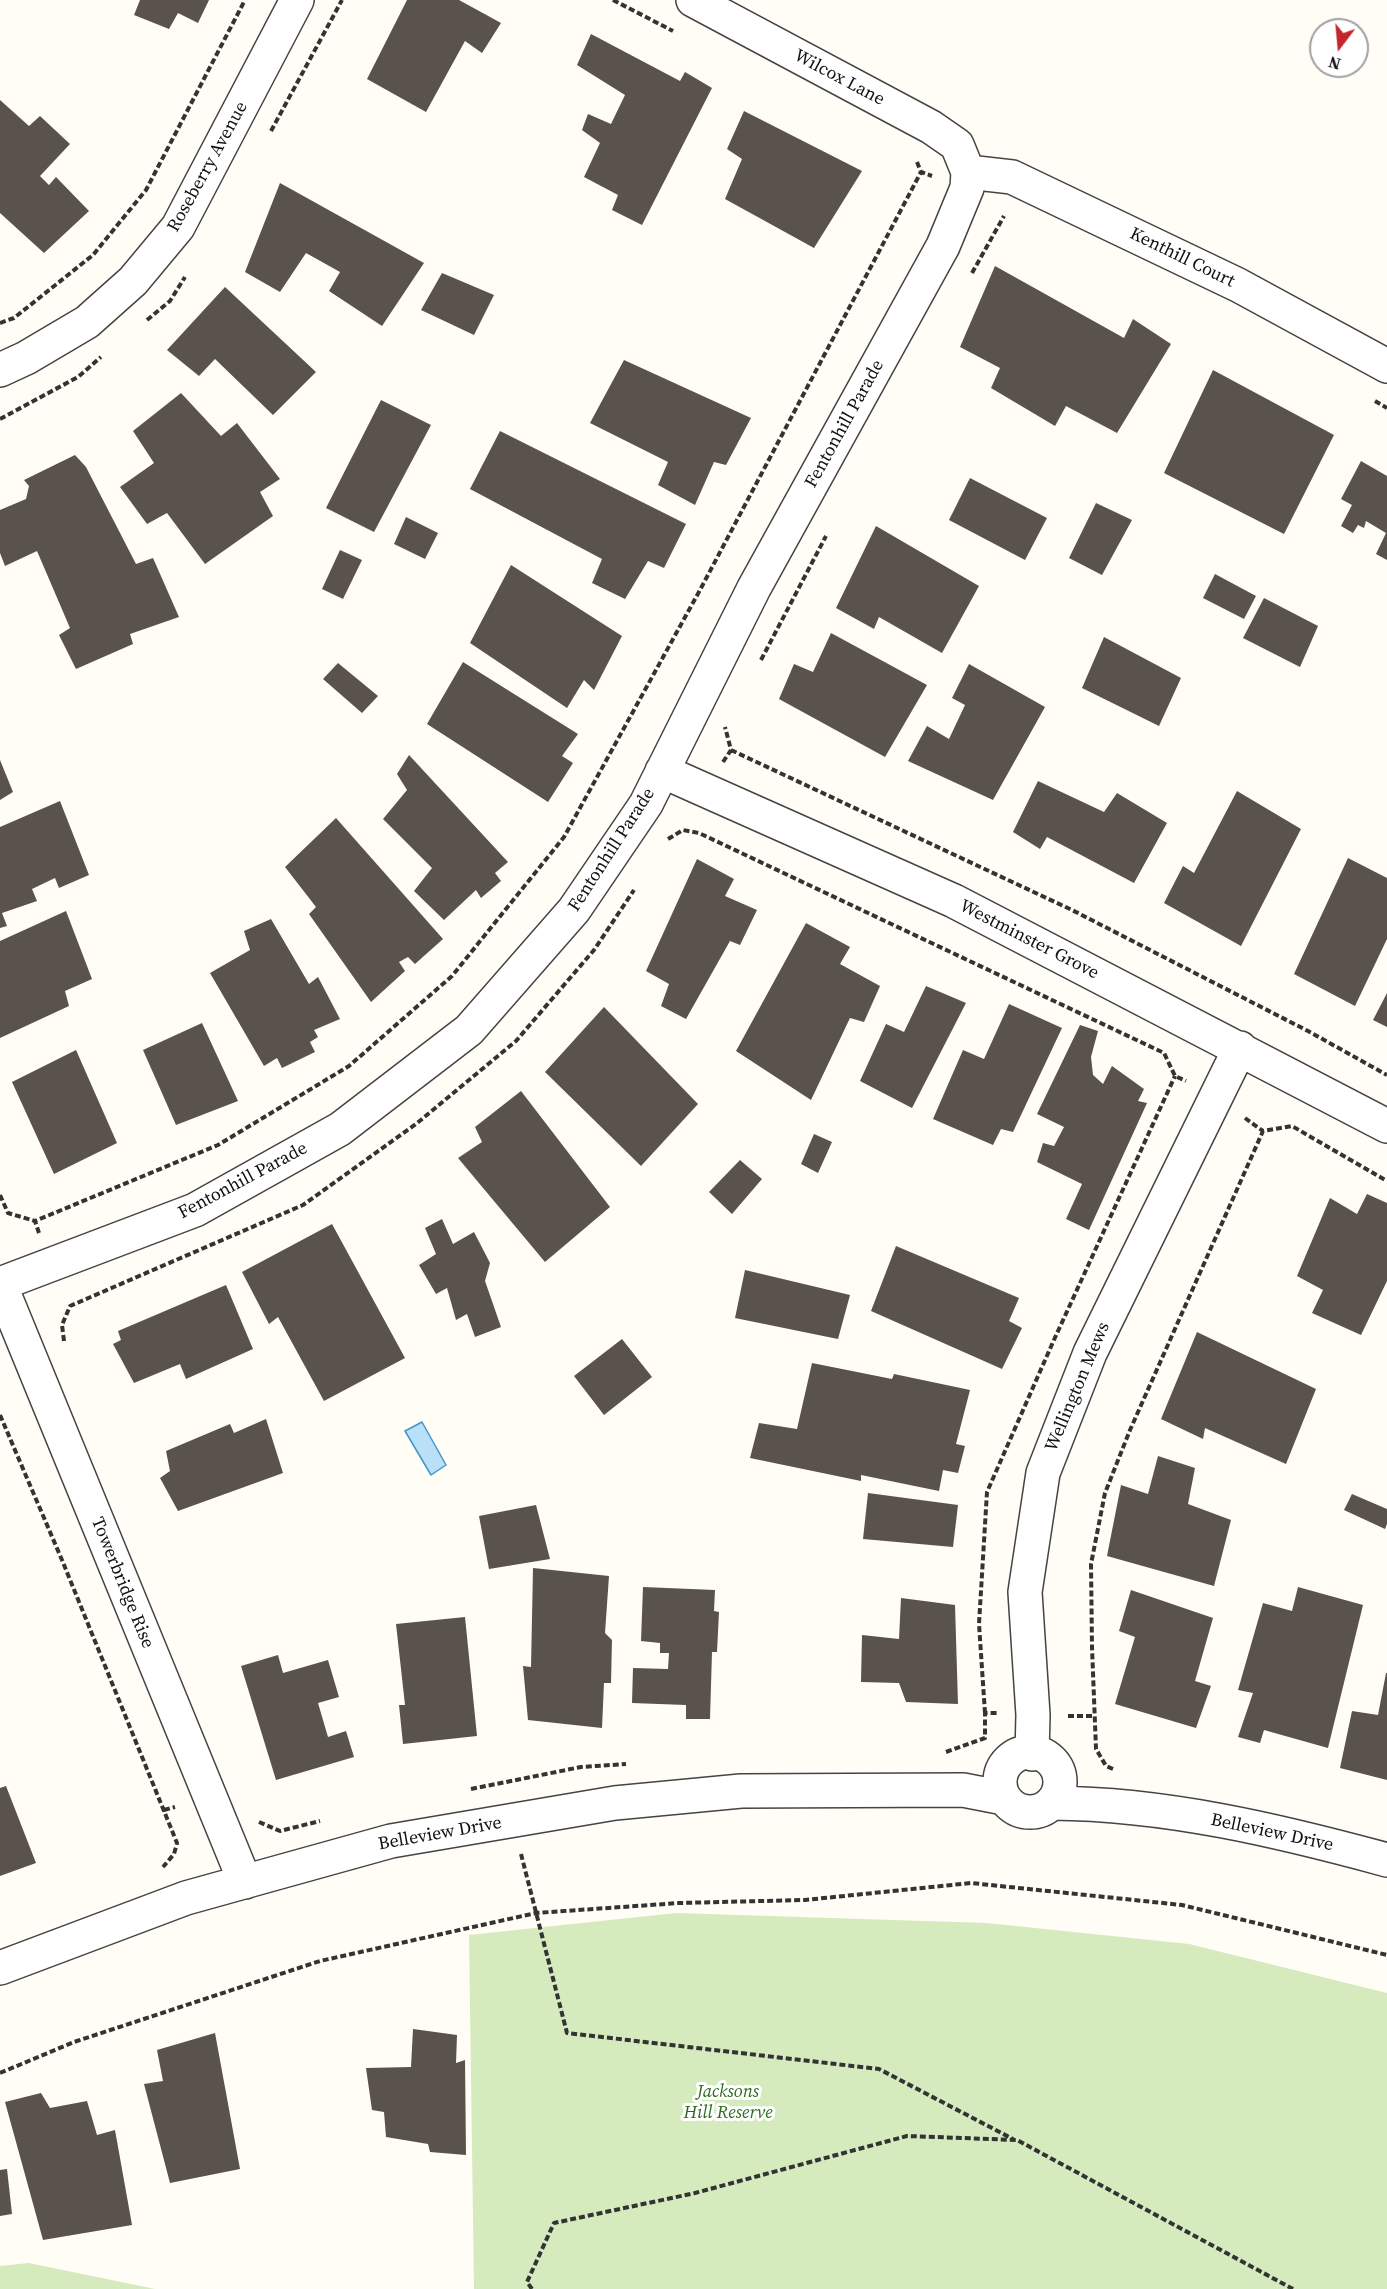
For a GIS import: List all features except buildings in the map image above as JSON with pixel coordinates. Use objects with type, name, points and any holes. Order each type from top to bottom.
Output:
[{"type":"street","name":"Roseberry Avenue","points":[[0,370],[26,358],[87,322],[133,281],[178,227],[297,0]]},
{"type":"street","name":"Wilcox Lane","points":[[693,0],[931,127],[957,145],[968,172]]},
{"type":"street","name":"Kenthill Court","points":[[968,172],[1012,177],[1238,285],[1387,366]]},
{"type":"street","name":"Fentonhill Parade","points":[[0,1284],[195,1210],[340,1129],[469,1030],[574,910],[646,804],[754,588],[943,246],[967,188],[968,172]]},
{"type":"street","name":"Westminster Grove","points":[[662,771],[954,901],[1387,1126]]},
{"type":"street","name":"Wellington Mews","points":[[1052,1803],[1059,1792],[1060,1778],[1024,1772],[1033,1715],[1025,1592],[1043,1473],[1090,1353],[1240,1048]]},
{"type":"street","name":"Towerbridge Rise","points":[[0,1284],[245,1882]]},
{"type":"street","name":"Belleview Drive","points":[[1024,1772],[1019,1810],[1041,1811],[1052,1803],[1157,1809],[1294,1835],[1387,1860]]},
{"type":"street","name":"Belleview Drive","points":[[0,1968],[186,1898],[391,1841],[615,1803],[741,1791],[898,1790],[1024,1772],[1102,1791],[1157,1809]]},
{"type":"path","points":[[0,323],[14,318],[93,255],[146,190],[245,0]]},
{"type":"path","points":[[0,1195],[8,1213],[35,1221],[218,1145],[349,1066],[452,976],[564,837],[700,590],[921,172]]},
{"type":"path","points":[[970,277],[1004,216]]},
{"type":"path","points":[[758,666],[829,532]]},
{"type":"path","points":[[682,830],[731,750],[725,728],[730,717]]},
{"type":"path","points":[[731,750],[1072,910],[1308,1031],[1387,1075]]},
{"type":"path","points":[[663,846],[669,836],[682,830],[699,833],[1164,1053],[1175,1076],[1216,1097],[1263,1131],[1292,1126],[1387,1181]]},
{"type":"path","points":[[68,1351],[62,1325],[70,1306],[303,1205],[416,1124],[516,1041],[594,950],[638,884]]},
{"type":"path","points":[[1116,1770],[1106,1766],[1096,1749],[1094,1716],[1091,1564],[1104,1493],[1263,1131]]},
{"type":"path","points":[[35,1221],[70,1306]]},
{"type":"path","points":[[0,1415],[62,1560],[177,1843],[174,1854],[165,1866],[154,1870]]},
{"type":"path","points":[[512,1821],[567,2033],[879,2069],[1017,2140],[1293,2289]]},
{"type":"path","points":[[0,2073],[74,2042],[320,1961],[536,1913],[680,1903],[805,1900],[971,1882],[1182,1905],[1387,1955]]},
{"type":"path","points":[[532,2289],[526,2282],[554,2223],[695,2193],[906,2136],[1017,2140]]},
{"type":"green space","name":"Jacksons Hill Reserve","points":[[676,1913],[987,1923],[1189,1944],[1387,1993],[1387,2289],[474,2289],[469,1935]]},
{"type":"green space","points":[[29,2263],[155,2289],[0,2289],[0,2266]]},
{"type":"water","points":[[422,1422],[446,1465],[431,1475],[405,1431]]}]
